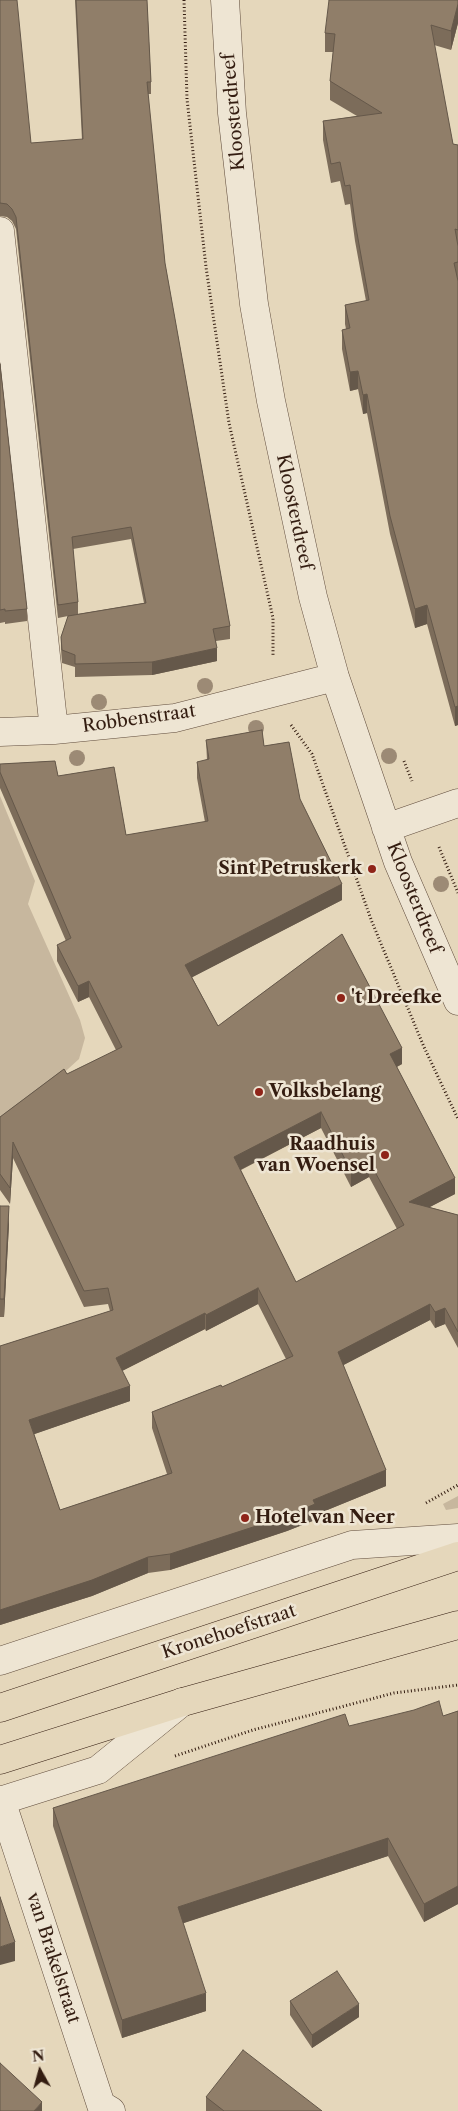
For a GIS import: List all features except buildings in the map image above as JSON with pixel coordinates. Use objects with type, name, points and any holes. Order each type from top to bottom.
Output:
[{"type":"main road","name":"Kronehoefstraat","points":[[0,1708],[458,1556]]},
{"type":"main road","points":[[0,1760],[183,1702],[458,1625]]},
{"type":"street","name":"Kloosterdreef","points":[[226,0],[232,113],[254,304],[290,494],[313,597],[334,677],[386,828],[428,936],[458,1001]]},
{"type":"street","points":[[0,231],[54,730]]},
{"type":"street","name":"Robbenstraat","points":[[0,732],[54,730],[174,718],[334,677]]},
{"type":"street","points":[[386,828],[458,803]]},
{"type":"street","points":[[0,1661],[352,1545],[458,1538]]},
{"type":"street","points":[[0,1801],[98,1770],[183,1702]]},
{"type":"street","name":"van Brakelstraat","points":[[0,1801],[103,2109]]},
{"type":"path","points":[[281,692],[289,722],[312,754],[372,922],[424,1048],[458,1119]]},
{"type":"path","points":[[404,760],[458,892]]},
{"type":"path","points":[[171,1758],[253,1730],[394,1693],[458,1686]]},
{"type":"shaded area","points":[[0,796],[35,881],[28,904],[80,1020],[85,1038],[79,1059],[35,1099],[0,1119]]},
{"type":"shaded area","points":[[458,1496],[458,1508],[446,1510],[443,1504]]},
{"type":"place","name":"Sint Petruskerk","points":[[372,869]]},
{"type":"place","name":"'t Dreefke","points":[[341,998]]},
{"type":"place","name":"Volksbelang","points":[[259,1092]]},
{"type":"place","name":"Raadhuis van Woensel","points":[[385,1155]]},
{"type":"place","name":"Hotel van Neer","points":[[245,1518]]}]
